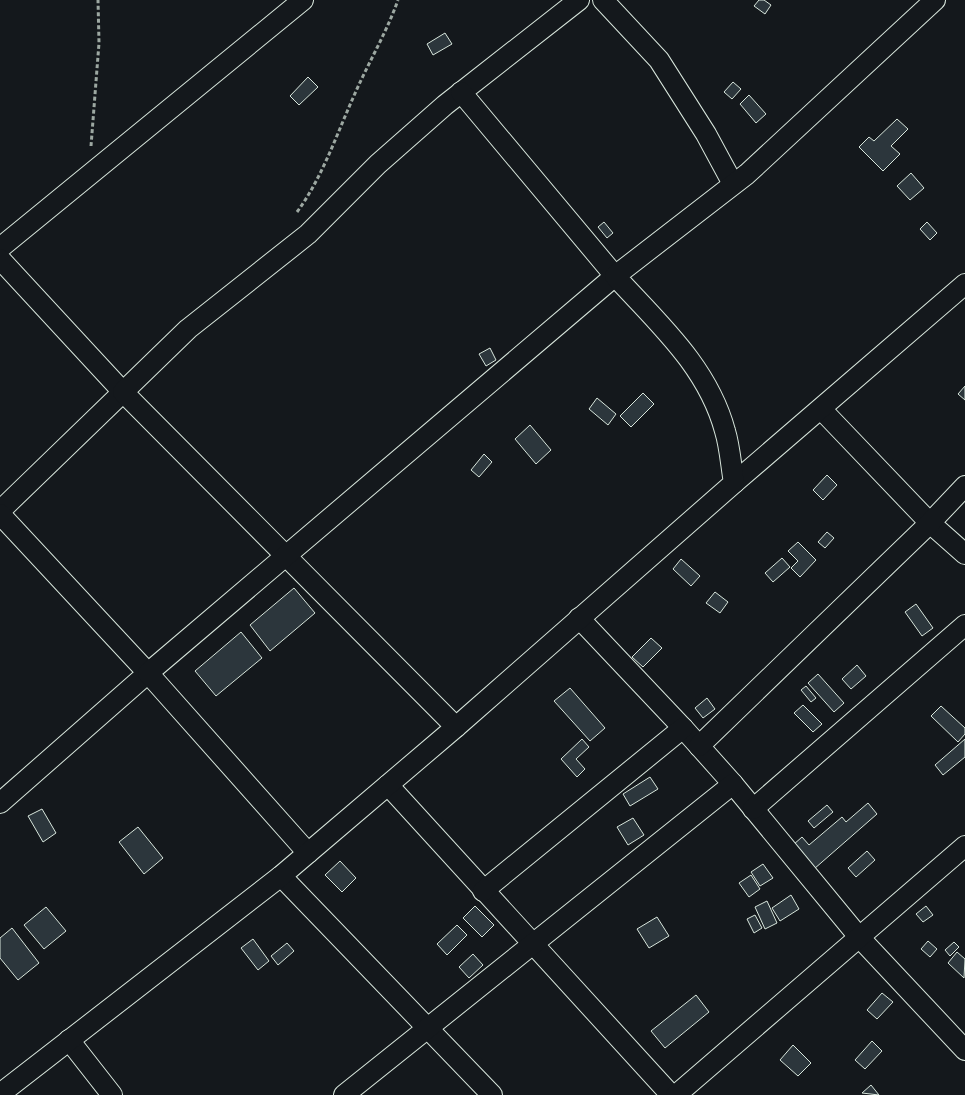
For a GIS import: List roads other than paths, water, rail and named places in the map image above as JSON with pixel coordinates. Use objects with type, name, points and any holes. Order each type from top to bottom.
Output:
[{"type":"street","points":[[0,248],[303,0]]},
{"type":"street","points":[[308,853],[148,673],[0,512],[188,329],[266,264],[308,234],[378,164],[461,92],[579,0]]},
{"type":"street","points":[[603,0],[664,67],[706,134],[733,184]]},
{"type":"street","points":[[0,803],[148,673],[615,276],[747,174],[935,0]]},
{"type":"street","points":[[461,92],[615,276],[683,350],[709,390],[725,430],[734,484]]},
{"type":"street","points":[[0,259],[123,392],[456,727]]},
{"type":"street","points":[[0,1094],[308,853],[456,727],[965,284]]},
{"type":"street","points":[[821,409],[930,524],[965,554]]},
{"type":"street","points":[[699,746],[930,524],[965,486]]},
{"type":"street","points":[[579,618],[683,728],[733,784],[859,937],[965,1050]]},
{"type":"street","points":[[753,809],[965,625]]},
{"type":"street","points":[[483,891],[683,728]]},
{"type":"street","points":[[344,1095],[427,1026],[532,945],[733,784]]},
{"type":"street","points":[[388,785],[532,945],[671,1095]]},
{"type":"street","points":[[676,1095],[965,846]]},
{"type":"street","points":[[280,876],[492,1095]]},
{"type":"street","points":[[69,1040],[112,1095]]}]
